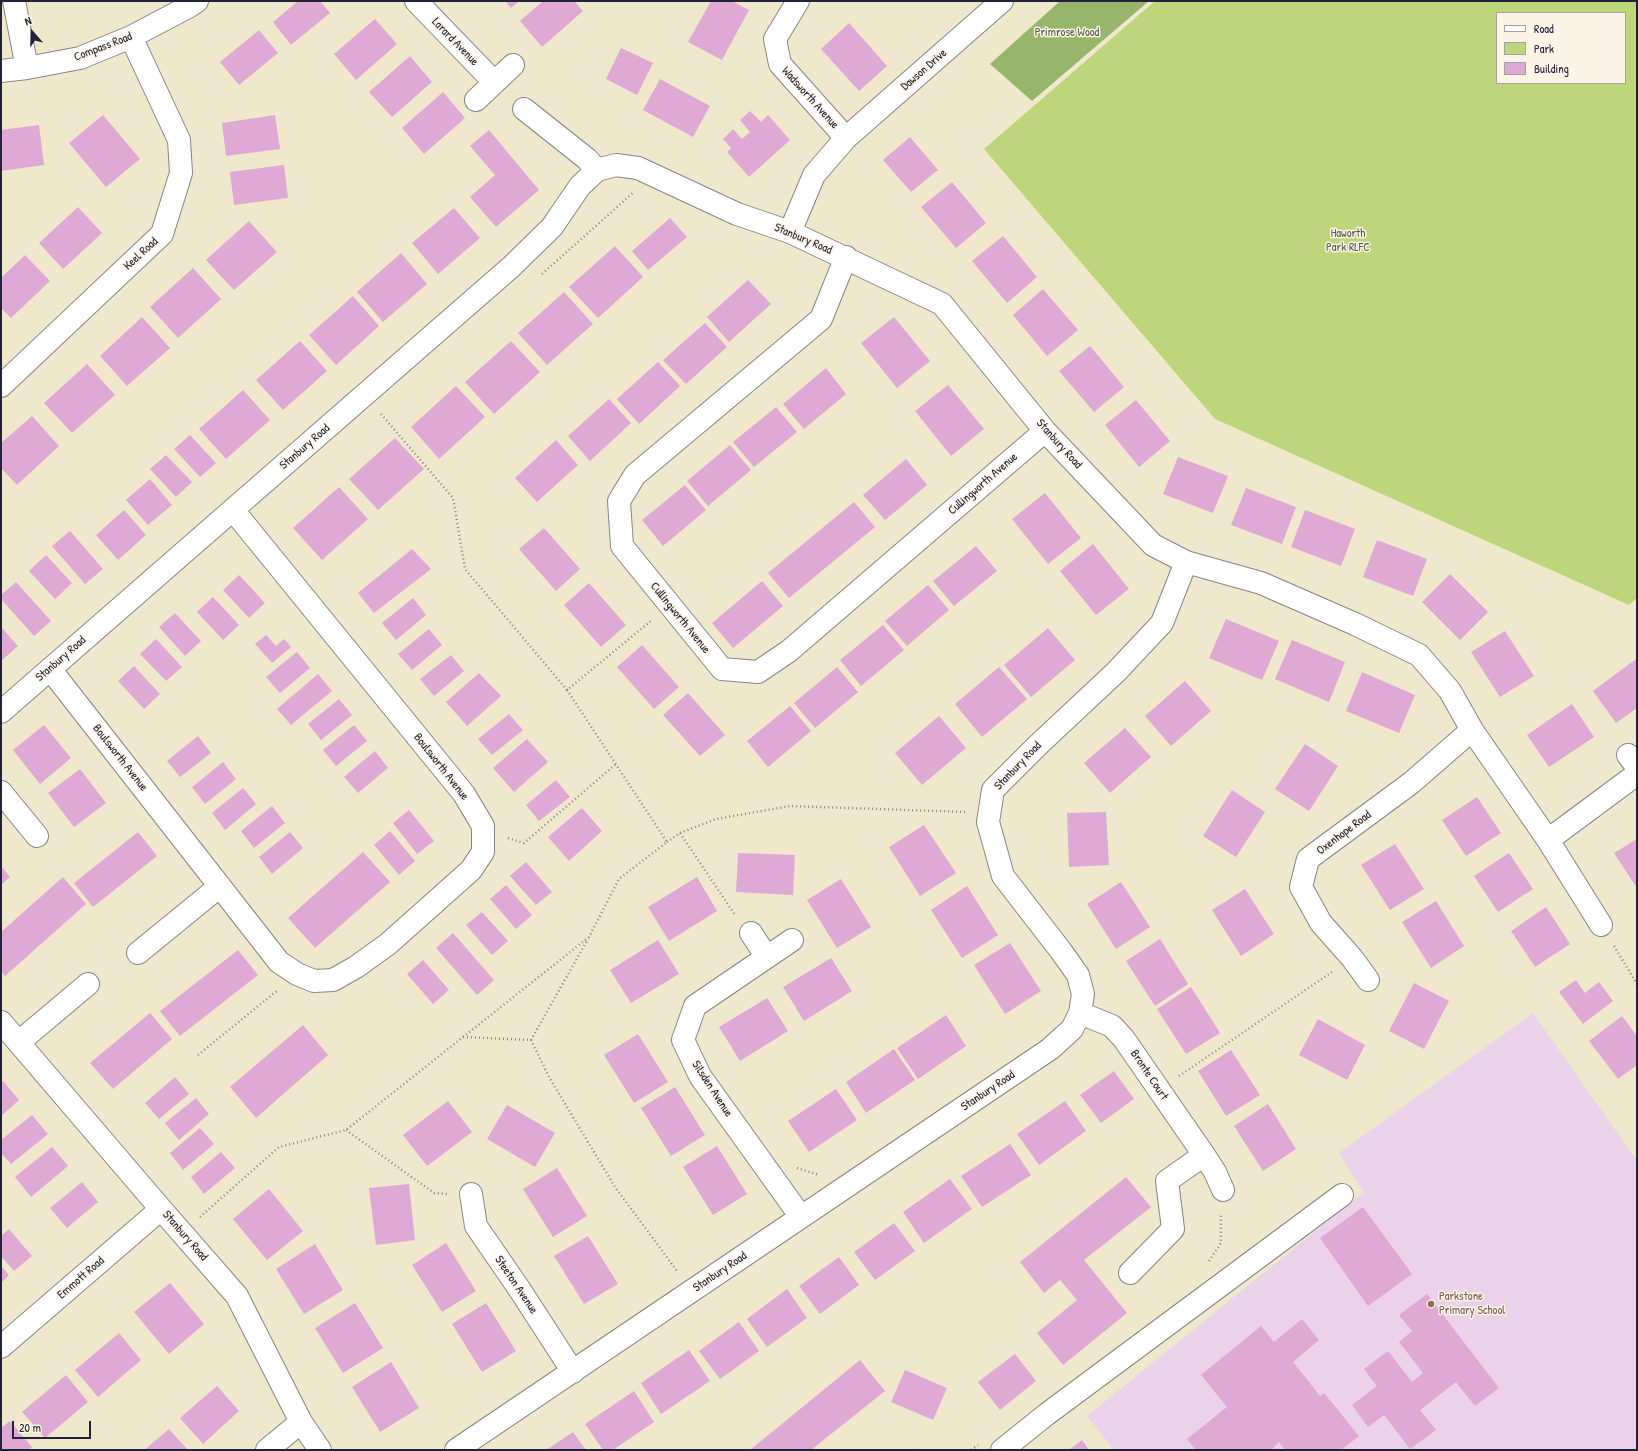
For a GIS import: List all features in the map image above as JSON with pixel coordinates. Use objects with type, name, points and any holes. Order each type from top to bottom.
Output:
[{"type":"street","points":[[14,1],[27,68]]},
{"type":"street","name":"Compass Road","points":[[1,71],[27,68],[80,58],[131,37],[197,1]]},
{"type":"street","name":"Larard Avenue","points":[[416,1],[494,82]]},
{"type":"street","name":"Wadsworth Avenue","points":[[790,232],[814,175],[846,138],[780,64],[775,38],[798,1]]},
{"type":"street","name":"Dawson Drive","points":[[846,138],[1002,1]]},
{"type":"street","name":"Keel Road","points":[[1,386],[162,234],[181,173],[179,140],[131,37]]},
{"type":"street","points":[[476,100],[494,82],[514,66]]},
{"type":"street","points":[[524,109],[587,159],[597,170]]},
{"type":"street","name":"Stanbury Road","points":[[1,712],[511,267],[552,227],[580,186],[597,170],[616,165],[638,168],[737,214],[790,232],[846,257],[942,304],[1044,431],[1153,545],[1186,562],[1162,623],[1116,672],[1038,745],[993,790],[988,822],[1003,876],[1078,975],[1083,994],[1080,1013],[1072,1029],[1050,1049],[456,1450]]},
{"type":"street","name":"Cullingworth Avenue","points":[[846,257],[821,319],[635,475],[619,501],[622,546],[722,670],[758,672],[789,652],[1044,431]]},
{"type":"street","name":"Boulsworth Avenue","points":[[50,669],[280,962],[297,974],[314,981],[333,980],[369,958],[388,944],[471,870],[483,852],[483,826],[464,794],[233,510]]},
{"type":"street","points":[[1186,562],[1261,583],[1355,624],[1419,655],[1450,691],[1472,730],[1548,840],[1601,925]]},
{"type":"street","name":"Oxenhope Road","points":[[1368,980],[1352,958],[1321,923],[1301,887],[1308,859],[1411,783],[1472,730]]},
{"type":"street","points":[[1548,840],[1634,765]]},
{"type":"street","points":[[1,792],[37,836]]},
{"type":"street","points":[[138,953],[220,886]]},
{"type":"street","points":[[751,933],[766,956]]},
{"type":"street","name":"Silsden Avenue","points":[[792,940],[766,956],[694,1006],[683,1040],[700,1076],[801,1217]]},
{"type":"street","name":"Stanbury Road","points":[[88,984],[7,1031],[238,1296],[301,1422],[320,1450]]},
{"type":"street","name":"Bronte Court","points":[[1080,1013],[1112,1026],[1124,1039],[1204,1155],[1215,1172],[1223,1190]]},
{"type":"street","points":[[1130,1272],[1173,1229],[1168,1181],[1204,1155]]},
{"type":"street","name":"Steeton Avenue","points":[[471,1194],[476,1226],[520,1290],[573,1372]]},
{"type":"street","points":[[1002,1450],[1047,1414],[1342,1195]]},
{"type":"street","name":"Emmott Road","points":[[1,1347],[161,1209]]},
{"type":"street","points":[[267,1450],[301,1422]]},
{"type":"path","points":[[364,395],[453,498],[465,570],[567,690],[667,842]]},
{"type":"path","points":[[567,690],[670,605]]},
{"type":"path","points":[[483,832],[524,843],[616,764]]},
{"type":"path","points":[[531,1040],[589,937],[619,879],[680,833],[716,819],[790,806],[990,812]]},
{"type":"path","points":[[680,833],[737,919],[751,933]]},
{"type":"path","points":[[1601,925],[1637,984]]},
{"type":"path","points":[[182,1233],[280,1147],[346,1130],[589,937]]},
{"type":"path","points":[[1158,1090],[1352,958]]},
{"type":"path","points":[[198,1055],[297,974]]},
{"type":"path","points":[[463,1037],[531,1040]]},
{"type":"path","points":[[531,1040],[549,1077],[616,1187],[692,1291]]},
{"type":"path","points":[[346,1130],[434,1193],[471,1194]]},
{"type":"shaded area","name":"Parkstone Primary School","points":[[1533,1013],[1637,1161],[1637,1450],[1114,1450],[1087,1416],[1364,1192],[1339,1153]]},
{"type":"green space","name":"Primrose Wood","points":[[1060,1],[1149,1],[1032,101],[990,64]]},
{"type":"green space","name":"Haworth Park RLFC","points":[[1155,1],[1637,1],[1637,598],[1629,605],[1215,419],[984,149]]},
{"type":"building","points":[[298,1],[320,1],[330,13],[291,45],[273,22]]},
{"type":"building","points":[[505,1],[519,1],[511,8]]},
{"type":"building","points":[[543,1],[574,1],[583,11],[542,47],[520,21]]},
{"type":"building","points":[[711,1],[732,1],[749,10],[722,60],[688,42]]},
{"type":"building","points":[[375,19],[397,44],[356,80],[334,54]]},
{"type":"building","points":[[849,23],[887,66],[859,91],[821,49]]},
{"type":"building","points":[[259,30],[278,53],[239,85],[220,62]]},
{"type":"building","points":[[621,48],[653,63],[637,95],[606,79]]},
{"type":"building","points":[[410,56],[432,82],[392,117],[369,92]]},
{"type":"building","points":[[660,79],[710,106],[693,137],[643,110]]},
{"type":"building","points":[[443,92],[465,118],[424,154],[402,128]]},
{"type":"building","points":[[750,111],[761,122],[768,115],[790,140],[749,177],[727,152],[731,148],[723,139],[733,129],[742,139],[750,132],[740,120]]},
{"type":"building","points":[[103,115],[140,159],[106,187],[69,143]]},
{"type":"building","points":[[275,115],[280,149],[226,156],[222,123]]},
{"type":"building","points":[[39,125],[44,165],[1,171],[1,130]]},
{"type":"building","points":[[489,130],[539,190],[496,227],[470,197],[495,175],[470,146]]},
{"type":"building","points":[[910,137],[938,170],[911,192],[883,160]]},
{"type":"building","points":[[284,165],[288,198],[234,205],[230,172]]},
{"type":"building","points":[[952,182],[986,223],[956,248],[921,207]]},
{"type":"building","points":[[78,207],[102,233],[63,269],[39,243]]},
{"type":"building","points":[[454,208],[480,238],[438,274],[412,243]]},
{"type":"building","points":[[670,218],[687,237],[648,270],[632,251]]},
{"type":"building","points":[[249,221],[277,252],[234,290],[206,260]]},
{"type":"building","points":[[1003,236],[1037,277],[1007,303],[972,261]]},
{"type":"building","points":[[615,246],[643,277],[598,318],[569,287]]},
{"type":"building","points":[[401,253],[427,284],[383,322],[357,292]]},
{"type":"building","points":[[25,255],[50,281],[11,318],[1,308],[1,278]]},
{"type":"building","points":[[193,268],[221,299],[178,338],[150,307]]},
{"type":"building","points":[[748,280],[771,304],[729,342],[707,317]]},
{"type":"building","points":[[1043,289],[1078,330],[1047,356],[1013,315]]},
{"type":"building","points":[[564,292],[593,324],[547,365],[518,333]]},
{"type":"building","points":[[353,296],[379,326],[336,365],[309,335]]},
{"type":"building","points":[[142,317],[170,348],[127,386],[100,356]]},
{"type":"building","points":[[894,317],[930,361],[897,388],[861,343]]},
{"type":"building","points":[[705,323],[727,347],[686,384],[663,360]]},
{"type":"building","points":[[300,341],[327,371],[283,410],[256,380]]},
{"type":"building","points":[[511,341],[540,372],[494,414],[465,382]]},
{"type":"building","points":[[1090,346],[1124,387],[1094,412],[1059,371]]},
{"type":"building","points":[[658,362],[680,386],[639,424],[617,399]]},
{"type":"building","points":[[87,364],[115,395],[72,433],[44,403]]},
{"type":"building","points":[[826,368],[846,394],[804,429],[783,404]]},
{"type":"building","points":[[948,385],[984,429],[951,456],[915,411]]},
{"type":"building","points":[[456,386],[485,417],[439,459],[411,427]]},
{"type":"building","points":[[243,390],[270,420],[226,459],[199,429]]},
{"type":"building","points":[[609,399],[631,423],[590,461],[568,436]]},
{"type":"building","points":[[1136,400],[1170,441],[1139,467],[1105,425]]},
{"type":"building","points":[[776,407],[797,432],[754,467],[733,442]]},
{"type":"building","points":[[32,416],[59,446],[17,485],[1,468],[1,443]]},
{"type":"building","points":[[190,435],[216,463],[200,477],[174,449]]},
{"type":"building","points":[[395,438],[424,469],[378,510],[349,479]]},
{"type":"building","points":[[556,440],[578,465],[537,502],[515,478]]},
{"type":"building","points":[[730,445],[751,470],[708,506],[687,481]]},
{"type":"building","points":[[166,455],[192,482],[176,497],[150,469]]},
{"type":"building","points":[[1178,457],[1228,476],[1213,513],[1163,494]]},
{"type":"building","points":[[906,459],[927,485],[885,520],[863,495]]},
{"type":"building","points":[[150,479],[172,505],[148,525],[126,500]]},
{"type":"building","points":[[685,485],[706,510],[663,546],[642,520]]},
{"type":"building","points":[[339,487],[368,519],[322,560],[293,528]]},
{"type":"building","points":[[1246,488],[1296,507],[1282,544],[1231,525]]},
{"type":"building","points":[[1045,493],[1081,538],[1048,564],[1012,519]]},
{"type":"building","points":[[854,502],[875,527],[789,598],[768,573]]},
{"type":"building","points":[[124,510],[146,535],[118,560],[96,535]]},
{"type":"building","points":[[1305,510],[1355,529],[1341,566],[1291,547]]},
{"type":"building","points":[[544,528],[580,569],[556,591],[519,549]]},
{"type":"building","points":[[70,531],[103,569],[85,584],[52,546]]},
{"type":"building","points":[[1377,540],[1427,559],[1413,596],[1363,577]]},
{"type":"building","points":[[1093,544],[1129,589],[1096,615],[1060,571]]},
{"type":"building","points":[[976,546],[997,571],[954,606],[933,581]]},
{"type":"building","points":[[412,549],[431,569],[374,613],[358,593]]},
{"type":"building","points":[[46,555],[72,583],[55,599],[29,571]]},
{"type":"building","points":[[1450,574],[1488,612],[1460,640],[1422,602]]},
{"type":"building","points":[[239,575],[265,603],[249,618],[223,590]]},
{"type":"building","points":[[762,581],[783,606],[733,648],[712,623]]},
{"type":"building","points":[[16,582],[51,621],[34,636],[1,599],[1,595]]},
{"type":"building","points":[[589,583],[626,625],[601,647],[564,605]]},
{"type":"building","points":[[928,585],[949,610],[907,646],[885,621]]},
{"type":"building","points":[[213,597],[239,625],[223,640],[197,612]]},
{"type":"building","points":[[413,598],[426,615],[396,640],[382,623]]},
{"type":"building","points":[[175,613],[201,641],[185,656],[159,627]]},
{"type":"building","points":[[1226,619],[1279,641],[1262,680],[1209,658]]},
{"type":"building","points":[[883,625],[904,650],[861,686],[840,660]]},
{"type":"building","points":[[1,627],[18,646],[1,661]]},
{"type":"building","points":[[1048,628],[1075,660],[1031,697],[1004,665]]},
{"type":"building","points":[[429,629],[442,645],[412,670],[398,654]]},
{"type":"building","points":[[1505,631],[1534,676],[1500,697],[1471,652]]},
{"type":"building","points":[[266,635],[276,646],[284,639],[291,647],[272,663],[255,644]]},
{"type":"building","points":[[156,639],[182,667],[166,681],[140,654]]},
{"type":"building","points":[[1292,640],[1345,662],[1329,702],[1275,679]]},
{"type":"building","points":[[642,645],[679,687],[654,709],[617,667]]},
{"type":"building","points":[[297,652],[310,668],[280,693],[266,677]]},
{"type":"building","points":[[451,655],[464,671],[434,696],[420,679]]},
{"type":"building","points":[[1636,659],[1637,708],[1616,723],[1593,691]]},
{"type":"building","points":[[134,666],[160,694],[144,709],[118,681]]},
{"type":"building","points":[[837,667],[858,692],[815,728],[794,703]]},
{"type":"building","points":[[999,667],[1027,699],[982,737],[955,704]]},
{"type":"building","points":[[1362,672],[1415,695],[1399,733],[1346,711]]},
{"type":"building","points":[[479,673],[501,696],[467,726],[446,702]]},
{"type":"building","points":[[318,674],[332,691],[291,725],[277,709]]},
{"type":"building","points":[[1185,681],[1211,711],[1171,746],[1145,716]]},
{"type":"building","points":[[688,693],[725,735],[700,756],[663,715]]},
{"type":"building","points":[[339,699],[352,715],[321,740],[308,724]]},
{"type":"building","points":[[1572,704],[1594,737],[1549,767],[1527,735]]},
{"type":"building","points":[[790,706],[811,731],[768,767],[747,741]]},
{"type":"building","points":[[509,714],[523,730],[492,755],[478,739]]},
{"type":"building","points":[[939,716],[966,748],[922,785],[895,753]]},
{"type":"building","points":[[44,725],[71,758],[40,784],[13,750]]},
{"type":"building","points":[[354,725],[367,741],[336,766],[323,750]]},
{"type":"building","points":[[1125,728],[1151,757],[1110,793],[1084,763]]},
{"type":"building","points":[[198,736],[211,753],[180,777],[167,761]]},
{"type":"building","points":[[527,739],[548,762],[514,792],[493,768]]},
{"type":"building","points":[[1305,744],[1338,766],[1309,811],[1275,789]]},
{"type":"building","points":[[375,751],[388,768],[358,793],[344,777]]},
{"type":"building","points":[[223,762],[236,779],[205,804],[192,787]]},
{"type":"building","points":[[80,769],[106,803],[74,827],[48,793]]},
{"type":"building","points":[[556,780],[570,797],[539,821],[526,805]]},
{"type":"building","points":[[243,788],[256,804],[225,830],[212,813]]},
{"type":"building","points":[[1232,790],[1265,812],[1236,857],[1203,836]]},
{"type":"building","points":[[1477,797],[1501,833],[1466,856],[1442,820]]},
{"type":"building","points":[[272,806],[285,823],[254,848],[241,831]]},
{"type":"building","points":[[582,808],[602,831],[569,861],[548,837]]},
{"type":"building","points":[[409,810],[434,841],[417,854],[393,823]]},
{"type":"building","points":[[1106,812],[1109,865],[1069,867],[1067,813]]},
{"type":"building","points":[[924,825],[956,873],[920,896],[889,847]]},
{"type":"building","points":[[390,831],[415,861],[399,875],[374,845]]},
{"type":"building","points":[[138,832],[157,856],[93,907],[74,883]]},
{"type":"building","points":[[290,832],[303,848],[272,874],[259,857]]},
{"type":"building","points":[[1637,839],[1637,888],[1614,853]]},
{"type":"building","points":[[1395,844],[1424,889],[1390,910],[1361,865]]},
{"type":"building","points":[[363,852],[390,882],[315,948],[288,918]]},
{"type":"building","points":[[738,853],[795,855],[793,895],[736,892]]},
{"type":"building","points":[[1509,853],[1533,889],[1498,912],[1474,876]]},
{"type":"building","points":[[526,862],[552,892],[536,905],[510,876]]},
{"type":"building","points":[[1,866],[10,877],[1,885]]},
{"type":"building","points":[[63,877],[86,904],[5,976],[1,971],[1,932]]},
{"type":"building","points":[[697,877],[717,911],[669,941],[648,907]]},
{"type":"building","points":[[841,879],[871,927],[837,948],[807,900]]},
{"type":"building","points":[[1121,882],[1150,927],[1116,949],[1087,904]]},
{"type":"building","points":[[506,885],[532,915],[516,929],[490,899]]},
{"type":"building","points":[[967,886],[998,935],[962,958],[931,910]]},
{"type":"building","points":[[1245,889],[1274,934],[1241,956],[1212,910]]},
{"type":"building","points":[[1436,901],[1464,946],[1431,968],[1402,922]]},
{"type":"building","points":[[1546,907],[1570,944],[1535,967],[1511,931]]},
{"type":"building","points":[[482,912],[508,941],[492,955],[466,925]]},
{"type":"building","points":[[453,933],[494,980],[477,995],[436,948]]},
{"type":"building","points":[[1160,939],[1188,984],[1155,1006],[1126,961]]},
{"type":"building","points":[[658,940],[679,974],[631,1003],[610,970]]},
{"type":"building","points":[[1010,943],[1041,991],[1005,1014],[974,965]]},
{"type":"building","points":[[238,950],[258,975],[180,1036],[160,1011]]},
{"type":"building","points":[[831,958],[852,991],[804,1021],[783,987]]},
{"type":"building","points":[[423,960],[449,990],[433,1004],[407,974]]},
{"type":"building","points":[[1576,980],[1585,993],[1599,982],[1613,1001],[1583,1024],[1559,992]]},
{"type":"building","points":[[1414,983],[1449,1001],[1424,1049],[1389,1031]]},
{"type":"building","points":[[1191,987],[1220,1033],[1186,1054],[1157,1009]]},
{"type":"building","points":[[767,998],[788,1031],[740,1061],[719,1027]]},
{"type":"building","points":[[150,1013],[172,1039],[113,1089],[90,1063]]},
{"type":"building","points":[[946,1015],[966,1046],[918,1079],[897,1048]]},
{"type":"building","points":[[1622,1016],[1637,1036],[1637,1065],[1618,1079],[1589,1041]]},
{"type":"building","points":[[1318,1019],[1365,1045],[1347,1080],[1299,1055]]},
{"type":"building","points":[[303,1025],[328,1055],[256,1118],[230,1087]]},
{"type":"building","points":[[638,1034],[668,1082],[634,1103],[604,1055]]},
{"type":"building","points":[[894,1049],[915,1080],[866,1113],[846,1082]]},
{"type":"building","points":[[1231,1050],[1260,1095],[1226,1116],[1198,1071]]},
{"type":"building","points":[[1114,1071],[1134,1099],[1101,1123],[1080,1095]]},
{"type":"building","points":[[175,1077],[189,1094],[159,1119],[145,1103]]},
{"type":"building","points":[[3,1081],[19,1100],[1,1116],[1,1082]]},
{"type":"building","points":[[675,1087],[705,1135],[671,1156],[641,1108]]},
{"type":"building","points":[[836,1089],[857,1120],[809,1152],[788,1121]]},
{"type":"building","points":[[196,1098],[209,1114],[179,1140],[165,1123]]},
{"type":"building","points":[[448,1101],[472,1132],[427,1166],[403,1135]]},
{"type":"building","points":[[1065,1101],[1086,1131],[1039,1165],[1017,1134]]},
{"type":"building","points":[[1268,1104],[1296,1149],[1263,1171],[1234,1126]]},
{"type":"building","points":[[507,1105],[555,1133],[535,1167],[487,1139]]},
{"type":"building","points":[[32,1115],[48,1134],[11,1164],[1,1153],[1,1140]]},
{"type":"building","points":[[200,1128],[214,1144],[183,1170],[170,1153]]},
{"type":"building","points":[[1010,1144],[1031,1175],[982,1207],[961,1176]]},
{"type":"building","points":[[717,1146],[747,1194],[713,1215],[683,1167]]},
{"type":"building","points":[[52,1147],[68,1166],[31,1197],[15,1177]]},
{"type":"building","points":[[221,1152],[235,1168],[204,1194],[191,1177]]},
{"type":"building","points":[[557,1168],[587,1216],[553,1237],[523,1189]]},
{"type":"building","points":[[1126,1177],[1151,1207],[1084,1260],[1127,1313],[1063,1365],[1037,1333],[1077,1300],[1060,1280],[1044,1293],[1020,1262]]},
{"type":"building","points":[[950,1179],[972,1209],[924,1243],[903,1212]]},
{"type":"building","points":[[82,1182],[98,1202],[67,1228],[50,1208]]},
{"type":"building","points":[[409,1184],[415,1240],[376,1245],[369,1188]]},
{"type":"building","points":[[269,1189],[303,1231],[267,1260],[233,1219]]},
{"type":"building","points":[[1363,1207],[1412,1274],[1368,1306],[1320,1238]]},
{"type":"building","points":[[894,1223],[915,1251],[875,1280],[854,1252]]},
{"type":"building","points":[[9,1229],[32,1256],[14,1271],[1,1256],[1,1236]]},
{"type":"building","points":[[588,1236],[618,1284],[584,1304],[554,1256]]},
{"type":"building","points":[[446,1243],[476,1291],[442,1312],[412,1265]]},
{"type":"building","points":[[315,1244],[343,1290],[304,1314],[276,1269]]},
{"type":"building","points":[[839,1257],[859,1285],[820,1314],[799,1286]]},
{"type":"building","points":[[1,1266],[9,1275],[1,1283]]},
{"type":"building","points":[[170,1283],[204,1324],[169,1354],[134,1312]]},
{"type":"building","points":[[787,1289],[807,1318],[767,1347],[747,1319]]},
{"type":"building","points":[[1427,1294],[1499,1388],[1475,1406],[1456,1382],[1420,1410],[1436,1430],[1410,1449],[1384,1415],[1368,1427],[1352,1405],[1377,1386],[1364,1369],[1388,1351],[1412,1382],[1423,1373],[1399,1342],[1412,1331],[1399,1315]]},
{"type":"building","points":[[355,1303],[383,1348],[343,1373],[315,1328]]},
{"type":"building","points":[[486,1303],[516,1351],[482,1372],[452,1324]]},
{"type":"building","points":[[1302,1319],[1319,1340],[1293,1362],[1320,1396],[1324,1393],[1359,1436],[1341,1450],[1285,1450],[1279,1442],[1271,1450],[1196,1450],[1187,1439],[1227,1407],[1201,1375],[1261,1326],[1274,1342]]},
{"type":"building","points":[[739,1322],[759,1351],[720,1379],[699,1351]]},
{"type":"building","points":[[119,1333],[141,1360],[98,1397],[75,1370]]},
{"type":"building","points":[[689,1350],[710,1381],[661,1414],[641,1383]]},
{"type":"building","points":[[1015,1354],[1036,1381],[1000,1410],[978,1382]]},
{"type":"building","points":[[860,1360],[885,1391],[811,1450],[750,1450]]},
{"type":"building","points":[[391,1362],[419,1408],[380,1432],[352,1387]]},
{"type":"building","points":[[905,1370],[947,1388],[933,1420],[891,1402]]},
{"type":"building","points":[[66,1375],[88,1402],[45,1438],[22,1412]]},
{"type":"building","points":[[217,1386],[239,1411],[203,1444],[180,1418]]},
{"type":"building","points":[[634,1391],[654,1422],[613,1450],[603,1450],[585,1424]]},
{"type":"building","points":[[10,1421],[32,1447],[29,1450],[1,1450],[1,1428]]},
{"type":"building","points":[[169,1429],[188,1450],[145,1450],[150,1445]]},
{"type":"building","points":[[573,1432],[586,1450],[545,1450],[549,1448]]},
{"type":"building","points":[[1082,1440],[1089,1450],[1069,1450]]},
{"type":"place","name":"Parkstone Primary School","points":[[1431,1304]]}]
